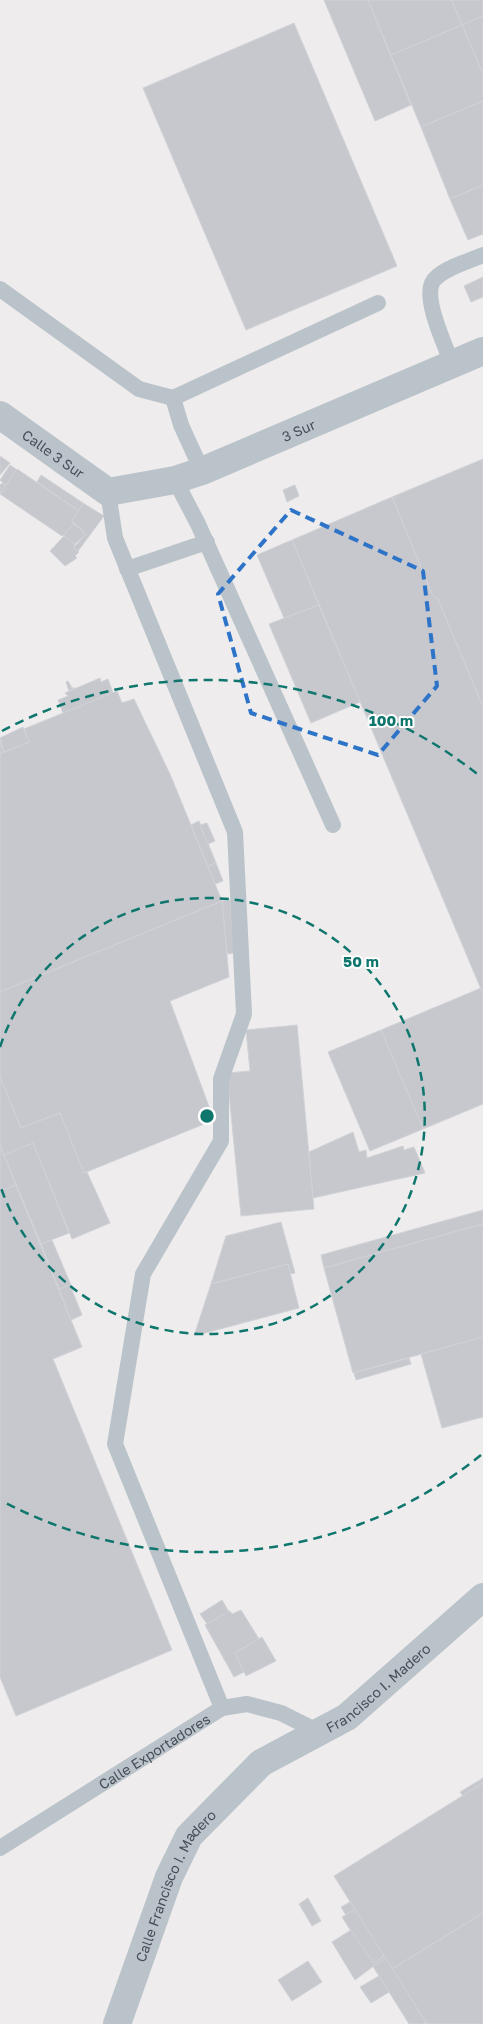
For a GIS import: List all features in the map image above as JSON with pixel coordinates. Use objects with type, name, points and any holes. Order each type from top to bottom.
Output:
[{"type":"street","name":"3 Sur","points":[[108,492],[175,480],[202,471],[483,351]]},
{"type":"street","name":"Calle 3 Sur","points":[[0,416],[108,492]]},
{"type":"street","name":"Francisco I. Madero","points":[[260,1763],[347,1718],[483,1597]]},
{"type":"street","name":"Calle Francisco I. Madero","points":[[117,2024],[169,1877],[188,1836],[260,1763]]},
{"type":"lane","points":[[452,364],[429,297],[433,282],[448,269],[483,255]]},
{"type":"lane","points":[[0,289],[139,388],[173,398],[378,303]]},
{"type":"lane","points":[[173,398],[181,424],[202,471]]},
{"type":"lane","points":[[175,480],[207,542],[333,824]]},
{"type":"lane","points":[[108,492],[114,538],[235,832],[244,1014],[221,1079],[220,1141],[143,1274],[115,1444],[222,1708]]},
{"type":"lane","points":[[127,569],[207,542]]},
{"type":"lane","name":"Calle Exportadores","points":[[0,1848],[222,1708],[247,1704],[281,1713],[319,1732]]},
{"type":"highlighted area","points":[[291,510],[423,571],[437,686],[378,755],[251,713],[218,594]]},
{"type":"building","points":[[324,0],[368,0],[411,105],[375,121]]},
{"type":"building","points":[[368,0],[452,0],[462,25],[391,55]]},
{"type":"building","points":[[452,0],[483,0],[483,16],[462,25]]},
{"type":"building","points":[[483,16],[483,74],[462,25]]},
{"type":"building","points":[[294,23],[397,266],[246,330],[143,88]]},
{"type":"building","points":[[462,25],[483,74],[483,101],[421,127],[391,55]]},
{"type":"building","points":[[483,101],[483,185],[450,199],[421,127]]},
{"type":"building","points":[[483,185],[483,234],[468,240],[450,199]]},
{"type":"building","points":[[483,277],[483,297],[471,302],[464,286]]},
{"type":"building","points":[[0,456],[10,463],[0,475]]},
{"type":"building","points":[[483,459],[483,707],[438,599],[432,594],[392,497]]},
{"type":"building","points":[[10,465],[17,470],[6,486],[0,480]]},
{"type":"building","points":[[17,469],[79,511],[72,521],[74,524],[62,536],[0,494]]},
{"type":"building","points":[[41,475],[83,503],[79,511],[37,482]]},
{"type":"building","points":[[2,483],[6,486],[0,494],[0,485]]},
{"type":"building","points":[[295,485],[299,496],[287,502],[283,490]]},
{"type":"building","points":[[392,497],[432,594],[438,599],[483,707],[483,994],[292,540]]},
{"type":"building","points":[[83,503],[104,516],[78,551],[73,548],[86,534],[72,521]]},
{"type":"building","points":[[74,524],[86,534],[75,544],[63,535]]},
{"type":"building","points":[[64,536],[75,544],[73,548],[79,552],[75,556],[77,558],[65,566],[50,551]]},
{"type":"building","points":[[292,540],[319,605],[284,618],[257,555]]},
{"type":"building","points":[[319,605],[360,702],[311,723],[269,624]]},
{"type":"building","points":[[100,678],[101,682],[108,679],[113,693],[63,713],[58,700],[68,696],[65,693]]},
{"type":"building","points":[[68,681],[72,688],[75,688],[69,691],[66,682]]},
{"type":"building","points":[[117,691],[122,703],[134,699],[170,774],[222,901],[0,992],[0,754],[29,742],[24,729]]},
{"type":"building","points":[[23,727],[29,742],[4,752],[0,738]]},
{"type":"building","points":[[0,741],[4,752],[0,754]]},
{"type":"building","points":[[199,821],[216,863],[208,866],[191,825]]},
{"type":"building","points":[[207,823],[215,841],[208,844],[200,825]]},
{"type":"building","points":[[216,863],[223,881],[215,884],[208,866]]},
{"type":"building","points":[[230,900],[234,953],[227,954],[222,901]]},
{"type":"building","points":[[222,901],[229,977],[170,1001],[214,1120],[84,1173],[60,1113],[21,1128],[0,1077],[0,992]]},
{"type":"building","points":[[481,988],[483,994],[483,1104],[423,1129],[381,1030]]},
{"type":"building","points":[[297,1025],[314,1209],[241,1216],[227,1073],[250,1071],[246,1030]]},
{"type":"building","points":[[381,1030],[423,1129],[370,1151],[328,1052]]},
{"type":"building","points":[[0,1077],[21,1128],[60,1113],[84,1173],[87,1172],[110,1223],[72,1239],[33,1143],[4,1155],[0,1145]]},
{"type":"building","points":[[353,1132],[359,1152],[366,1150],[367,1158],[403,1146],[404,1150],[414,1147],[425,1173],[313,1198],[309,1152]]},
{"type":"building","points":[[33,1143],[69,1233],[41,1244],[4,1155]]},
{"type":"building","points":[[0,1145],[16,1185],[0,1191]]},
{"type":"building","points":[[16,1185],[82,1347],[53,1359],[172,1650],[16,1716],[0,1677],[0,1191]]},
{"type":"building","points":[[483,1210],[483,1224],[324,1268],[321,1255]]},
{"type":"building","points":[[281,1222],[295,1273],[290,1274],[288,1264],[211,1284],[226,1236]]},
{"type":"building","points":[[483,1224],[483,1337],[353,1373],[324,1268]]},
{"type":"building","points":[[52,1240],[71,1285],[59,1289],[41,1244]]},
{"type":"building","points":[[288,1264],[299,1308],[194,1336],[211,1284]]},
{"type":"building","points":[[70,1285],[82,1315],[71,1320],[59,1289]]},
{"type":"building","points":[[483,1337],[483,1417],[442,1428],[421,1354]]},
{"type":"building","points":[[409,1358],[411,1364],[356,1380],[354,1373]]},
{"type":"building","points":[[222,1600],[229,1612],[207,1624],[200,1614]]},
{"type":"building","points":[[241,1610],[259,1639],[235,1653],[244,1672],[234,1677],[205,1625],[230,1611],[232,1614]]},
{"type":"building","points":[[262,1637],[276,1661],[246,1676],[235,1653]]},
{"type":"building","points":[[483,1778],[483,1783],[463,1796],[460,1792]]},
{"type":"building","points":[[483,1783],[483,1913],[392,1969],[334,1876]]},
{"type":"building","points":[[308,1898],[321,1921],[312,1926],[299,1904]]},
{"type":"building","points":[[350,1902],[355,1909],[346,1915],[341,1907]]},
{"type":"building","points":[[355,1909],[384,1956],[372,1964],[342,1917]]},
{"type":"building","points":[[483,1913],[483,2024],[427,2024],[392,1969]]},
{"type":"building","points":[[351,1930],[375,1965],[355,1980],[332,1942]]},
{"type":"building","points":[[384,1956],[386,1958],[375,1965],[373,1963]]},
{"type":"building","points":[[386,1958],[426,2023],[409,2024],[374,1968],[373,1966]]},
{"type":"building","points":[[308,1961],[322,1982],[292,2001],[278,1980]]},
{"type":"building","points":[[379,1976],[389,1992],[371,2003],[360,1987]]}]
